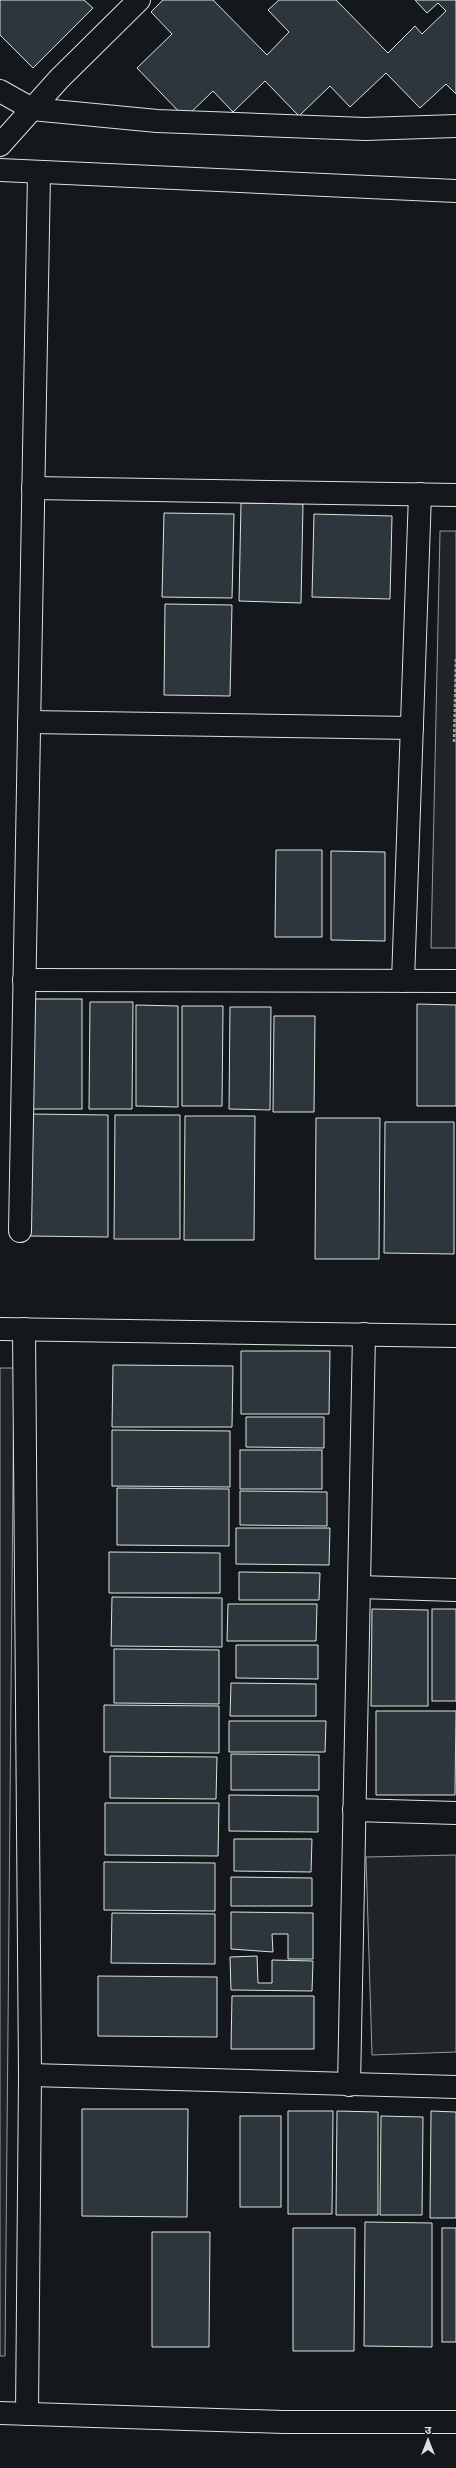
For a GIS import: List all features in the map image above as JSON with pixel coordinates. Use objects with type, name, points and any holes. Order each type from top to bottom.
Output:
[{"type":"street","points":[[0,145],[59,79],[139,0]]},
{"type":"street","points":[[0,91],[32,109],[158,121],[365,129],[456,126]]},
{"type":"street","points":[[0,170],[39,174],[456,191]]},
{"type":"street","points":[[20,1231],[39,174]]},
{"type":"street","points":[[33,488],[456,495]]},
{"type":"street","points":[[402,981],[420,494]]},
{"type":"street","points":[[29,722],[412,728]]},
{"type":"street","points":[[24,980],[456,981]]},
{"type":"street","points":[[0,1329],[456,1336]]},
{"type":"street","points":[[24,1329],[30,2075],[27,2414]]},
{"type":"street","points":[[349,2084],[364,1334]]},
{"type":"street","points":[[360,1587],[456,1590]]},
{"type":"street","points":[[354,1810],[456,1812]]},
{"type":"street","points":[[30,2075],[456,2087]]},
{"type":"street","points":[[0,2413],[283,2422],[456,2422]]},
{"type":"path","points":[[454,742],[456,658]]},
{"type":"shaded area","points":[[440,531],[456,531],[456,948],[431,948]]},
{"type":"shaded area","points":[[0,1368],[14,1368],[5,2356],[0,2356]]},
{"type":"shaded area","points":[[456,1855],[456,2052],[372,2055],[366,1857]]},
{"type":"building","points":[[0,0],[84,0],[93,8],[33,68],[0,35]]},
{"type":"building","points":[[163,0],[213,0],[267,55],[289,32],[268,10],[279,0],[336,0],[388,53],[415,26],[422,34],[446,11],[438,3],[427,13],[415,0],[456,0],[456,94],[446,84],[420,108],[386,73],[350,107],[330,86],[299,116],[265,81],[233,112],[213,91],[185,118],[137,68],[172,34],[151,12]]},
{"type":"building","points":[[241,503],[303,504],[301,603],[239,601]]},
{"type":"building","points":[[164,513],[234,514],[232,598],[162,597]]},
{"type":"building","points":[[314,514],[392,516],[390,599],[312,597]]},
{"type":"building","points":[[165,604],[232,605],[230,696],[164,695]]},
{"type":"building","points":[[276,850],[322,850],[322,937],[275,937]]},
{"type":"building","points":[[331,851],[385,852],[385,941],[331,940]]},
{"type":"building","points":[[31,999],[82,999],[82,1109],[31,1109]]},
{"type":"building","points":[[90,1002],[133,1002],[132,1109],[89,1109]]},
{"type":"building","points":[[417,1004],[456,1005],[456,1106],[417,1106]]},
{"type":"building","points":[[136,1005],[178,1006],[178,1107],[136,1106]]},
{"type":"building","points":[[182,1006],[223,1006],[222,1106],[182,1106]]},
{"type":"building","points":[[230,1007],[271,1007],[270,1110],[229,1109]]},
{"type":"building","points":[[274,1016],[315,1016],[314,1112],[273,1112]]},
{"type":"building","points":[[31,1114],[108,1115],[108,1237],[30,1236]]},
{"type":"building","points":[[115,1115],[180,1115],[180,1239],[114,1239]]},
{"type":"building","points":[[185,1116],[255,1116],[254,1240],[184,1240]]},
{"type":"building","points":[[316,1118],[380,1118],[379,1259],[315,1259]]},
{"type":"building","points":[[385,1122],[454,1122],[454,1254],[384,1253]]},
{"type":"building","points":[[241,1351],[330,1351],[329,1414],[241,1414]]},
{"type":"building","points":[[113,1365],[233,1366],[232,1427],[112,1427]]},
{"type":"building","points":[[246,1417],[324,1417],[324,1448],[246,1447]]},
{"type":"building","points":[[112,1430],[230,1431],[230,1487],[112,1486]]},
{"type":"building","points":[[240,1450],[322,1450],[322,1489],[240,1489]]},
{"type":"building","points":[[117,1488],[229,1489],[229,1546],[117,1545]]},
{"type":"building","points":[[240,1491],[327,1492],[327,1526],[240,1525]]},
{"type":"building","points":[[236,1528],[330,1528],[329,1565],[236,1564]]},
{"type":"building","points":[[109,1552],[220,1553],[220,1593],[109,1593]]},
{"type":"building","points":[[239,1572],[320,1573],[319,1600],[239,1600]]},
{"type":"building","points":[[112,1597],[222,1598],[222,1647],[111,1646]]},
{"type":"building","points":[[228,1604],[317,1604],[316,1641],[227,1641]]},
{"type":"building","points":[[372,1609],[428,1610],[428,1706],[371,1706]]},
{"type":"building","points":[[432,1609],[456,1609],[456,1701],[432,1701]]},
{"type":"building","points":[[236,1645],[318,1645],[318,1679],[236,1678]]},
{"type":"building","points":[[114,1649],[219,1650],[219,1704],[114,1703]]},
{"type":"building","points":[[231,1683],[316,1684],[316,1716],[230,1716]]},
{"type":"building","points":[[104,1705],[219,1706],[219,1753],[104,1752]]},
{"type":"building","points":[[376,1711],[456,1711],[455,1795],[376,1795]]},
{"type":"building","points":[[229,1721],[326,1721],[325,1752],[229,1752]]},
{"type":"building","points":[[231,1754],[319,1755],[319,1790],[231,1790]]},
{"type":"building","points":[[110,1756],[217,1757],[216,1799],[110,1798]]},
{"type":"building","points":[[229,1795],[318,1796],[318,1832],[229,1831]]},
{"type":"building","points":[[105,1803],[219,1803],[218,1856],[105,1855]]},
{"type":"building","points":[[234,1839],[312,1839],[311,1872],[234,1871]]},
{"type":"building","points":[[104,1862],[215,1863],[215,1911],[104,1910]]},
{"type":"building","points":[[231,1877],[312,1878],[312,1906],[231,1906]]},
{"type":"building","points":[[231,1912],[313,1913],[313,1959],[288,1959],[288,1934],[272,1934],[273,1952],[231,1949]]},
{"type":"building","points":[[112,1913],[215,1914],[215,1964],[111,1963]]},
{"type":"building","points":[[257,1956],[258,1983],[272,1983],[272,1960],[313,1961],[312,1991],[231,1990],[230,1957]]},
{"type":"building","points":[[98,1976],[217,1977],[217,2037],[98,2036]]},
{"type":"building","points":[[232,1996],[314,1996],[314,2049],[231,2049]]},
{"type":"building","points":[[82,2109],[188,2109],[187,2217],[82,2216]]},
{"type":"building","points":[[288,2111],[333,2111],[332,2214],[288,2214]]},
{"type":"building","points":[[337,2111],[378,2112],[378,2215],[336,2215]]},
{"type":"building","points":[[431,2111],[456,2112],[456,2218],[430,2218]]},
{"type":"building","points":[[240,2116],[281,2116],[281,2207],[240,2207]]},
{"type":"building","points":[[381,2116],[423,2117],[422,2215],[380,2215]]},
{"type":"building","points":[[365,2222],[432,2223],[432,2347],[364,2346]]},
{"type":"building","points":[[293,2228],[355,2228],[354,2351],[293,2351]]},
{"type":"building","points":[[442,2228],[456,2228],[456,2342],[442,2342]]},
{"type":"building","points":[[152,2232],[210,2232],[209,2347],[152,2347]]}]
